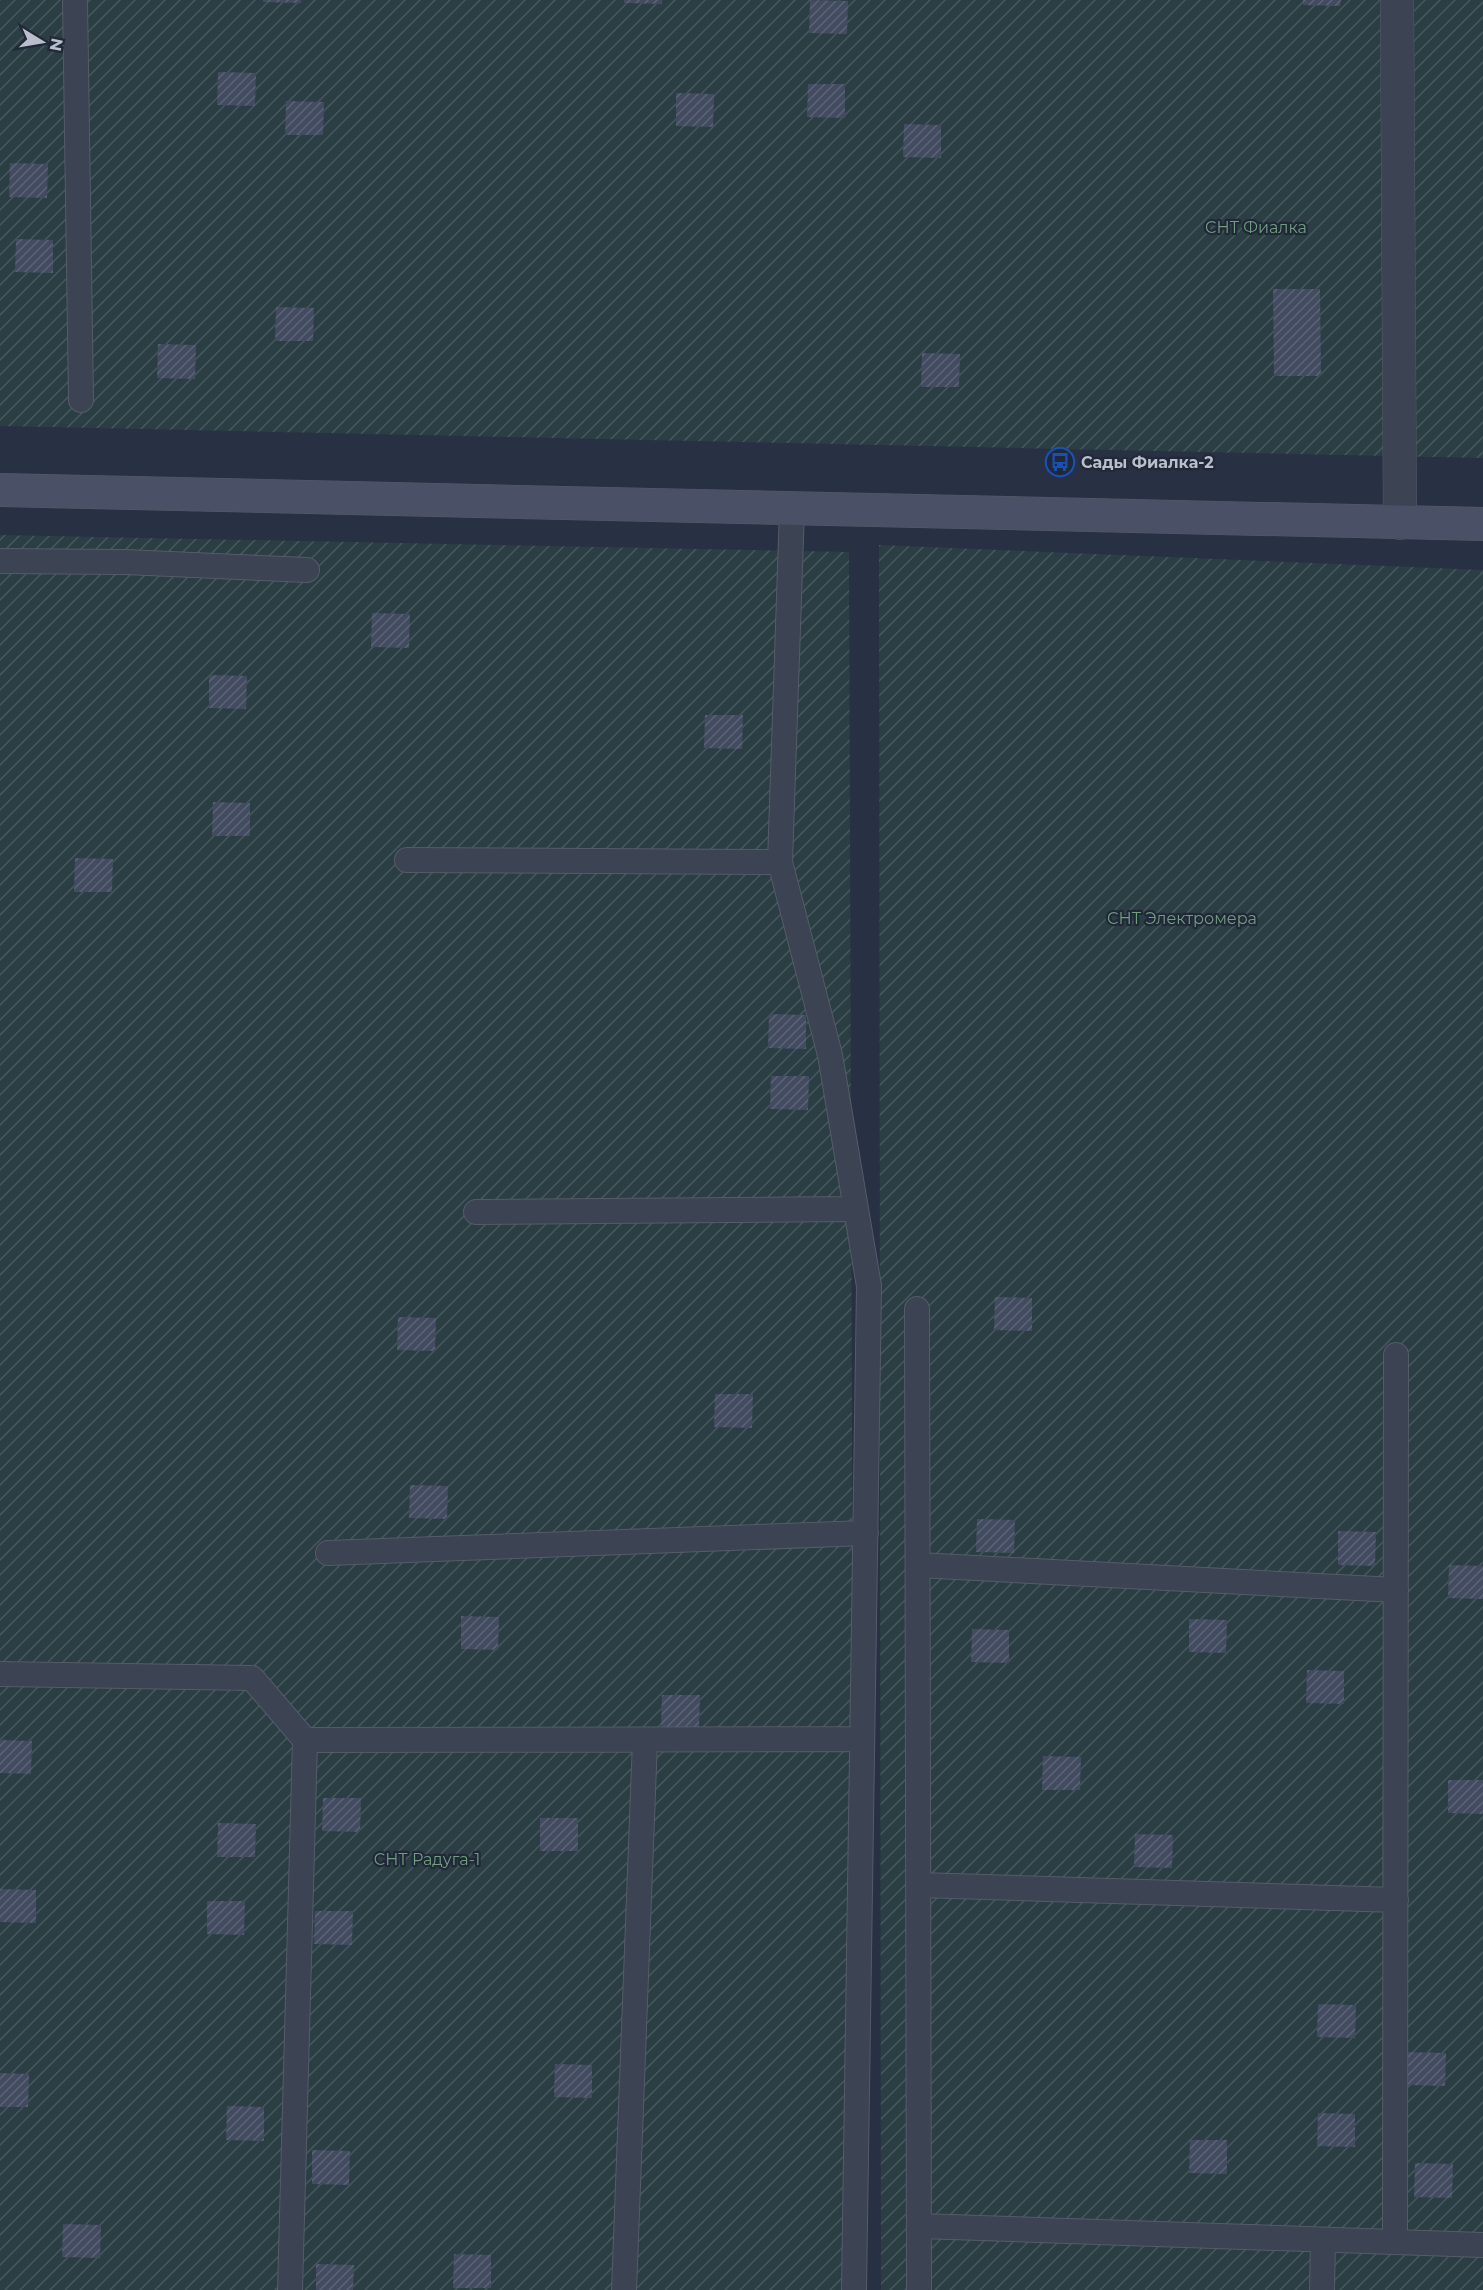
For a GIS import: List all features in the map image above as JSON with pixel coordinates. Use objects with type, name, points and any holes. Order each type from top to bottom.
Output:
[{"type":"street","points":[[1397,0],[1400,523]]},
{"type":"street","points":[[0,490],[1483,524]]},
{"type":"lane","points":[[75,0],[81,400]]},
{"type":"lane","points":[[792,509],[780,862],[830,1055],[868,1286],[854,2290]]},
{"type":"lane","points":[[0,561],[125,562],[307,570]]},
{"type":"lane","points":[[407,860],[780,862]]},
{"type":"lane","points":[[476,1212],[855,1209]]},
{"type":"lane","points":[[917,1309],[919,2290]]},
{"type":"lane","points":[[1395,2242],[1396,1355]]},
{"type":"lane","points":[[328,1553],[866,1533]]},
{"type":"lane","points":[[918,1565],[1396,1590]]},
{"type":"lane","points":[[0,1674],[252,1678],[305,1740],[290,2290]]},
{"type":"lane","points":[[305,1740],[862,1739]]},
{"type":"lane","points":[[624,2290],[645,1740]]},
{"type":"lane","points":[[919,1885],[1396,1899]]},
{"type":"lane","points":[[920,2226],[1483,2245]]},
{"type":"lane","points":[[1322,2290],[1323,2240]]},
{"type":"green space","name":"СНТ Фиалка","points":[[0,0],[1483,0],[1483,458],[0,426]]},
{"type":"green space","name":"СНТ Радуга-1","points":[[0,535],[849,552],[855,2290],[0,2290]]},
{"type":"green space","name":"СНТ Электромера","points":[[879,545],[1483,570],[1483,2290],[881,2290]]},
{"type":"building","points":[[263,0],[301,0],[301,3],[263,2]]},
{"type":"building","points":[[624,0],[662,0],[662,4],[624,3]]},
{"type":"building","points":[[810,0],[848,1],[847,34],[809,33]]},
{"type":"building","points":[[1303,0],[1341,0],[1340,6],[1303,5]]},
{"type":"building","points":[[218,72],[256,73],[255,106],[217,105]]},
{"type":"building","points":[[808,84],[845,84],[845,118],[807,117]]},
{"type":"building","points":[[676,93],[714,94],[713,127],[676,126]]},
{"type":"building","points":[[286,101],[324,102],[323,135],[285,135]]},
{"type":"building","points":[[904,124],[941,125],[941,158],[903,157]]},
{"type":"building","points":[[10,163],[48,164],[47,198],[9,197]]},
{"type":"building","points":[[16,239],[53,240],[53,273],[15,272]]},
{"type":"building","points":[[1273,289],[1320,289],[1321,376],[1274,376]]},
{"type":"building","points":[[276,307],[314,308],[313,341],[275,341]]},
{"type":"building","points":[[158,344],[196,345],[195,379],[157,378]]},
{"type":"building","points":[[922,353],[960,354],[959,387],[921,387]]},
{"type":"building","points":[[372,613],[410,614],[409,648],[371,647]]},
{"type":"building","points":[[209,675],[247,676],[246,709],[209,708]]},
{"type":"building","points":[[705,715],[743,715],[742,749],[704,748]]},
{"type":"building","points":[[213,802],[250,803],[250,836],[212,836]]},
{"type":"building","points":[[75,858],[113,859],[112,892],[74,892]]},
{"type":"building","points":[[769,1014],[806,1015],[806,1049],[768,1048]]},
{"type":"building","points":[[771,1076],[809,1076],[808,1110],[770,1109]]},
{"type":"building","points":[[995,1297],[1032,1298],[1032,1331],[994,1330]]},
{"type":"building","points":[[398,1317],[436,1318],[435,1351],[397,1350]]},
{"type":"building","points":[[715,1394],[753,1394],[752,1428],[714,1427]]},
{"type":"building","points":[[410,1485],[448,1486],[447,1519],[409,1518]]},
{"type":"building","points":[[977,1519],[1015,1520],[1014,1553],[976,1552]]},
{"type":"building","points":[[1338,1531],[1376,1532],[1375,1566],[1338,1565]]},
{"type":"building","points":[[1449,1565],[1483,1566],[1483,1599],[1448,1598]]},
{"type":"building","points":[[461,1616],[499,1617],[498,1650],[461,1649]]},
{"type":"building","points":[[1189,1619],[1227,1620],[1226,1653],[1189,1652]]},
{"type":"building","points":[[972,1629],[1009,1630],[1009,1663],[971,1662]]},
{"type":"building","points":[[1307,1670],[1344,1671],[1344,1704],[1306,1703]]},
{"type":"building","points":[[662,1695],[700,1695],[699,1729],[661,1728]]},
{"type":"building","points":[[0,1740],[32,1741],[31,1774],[0,1773]]},
{"type":"building","points":[[1043,1756],[1081,1757],[1080,1790],[1042,1790]]},
{"type":"building","points":[[1448,1780],[1483,1780],[1483,1814],[1448,1813]]},
{"type":"building","points":[[323,1798],[361,1798],[360,1832],[322,1831]]},
{"type":"building","points":[[540,1818],[578,1818],[578,1851],[540,1851]]},
{"type":"building","points":[[218,1823],[256,1824],[255,1857],[217,1857]]},
{"type":"building","points":[[1135,1834],[1173,1835],[1172,1868],[1134,1867]]},
{"type":"building","points":[[0,1889],[36,1890],[36,1923],[0,1922]]},
{"type":"building","points":[[207,1901],[245,1901],[244,1935],[207,1934]]},
{"type":"building","points":[[315,1911],[353,1911],[352,1945],[314,1944]]},
{"type":"building","points":[[1318,2004],[1356,2005],[1355,2038],[1317,2037]]},
{"type":"building","points":[[1408,2052],[1446,2053],[1445,2086],[1407,2085]]},
{"type":"building","points":[[555,2064],[592,2065],[592,2098],[554,2097]]},
{"type":"building","points":[[0,2073],[29,2074],[28,2107],[0,2107]]},
{"type":"building","points":[[227,2106],[264,2107],[264,2141],[226,2140]]},
{"type":"building","points":[[1318,2113],[1355,2114],[1355,2147],[1317,2146]]},
{"type":"building","points":[[1190,2140],[1227,2140],[1227,2174],[1189,2173]]},
{"type":"building","points":[[312,2150],[350,2151],[349,2185],[312,2184]]},
{"type":"building","points":[[1415,2163],[1453,2164],[1452,2198],[1414,2197]]},
{"type":"building","points":[[63,2224],[101,2225],[100,2258],[62,2257]]},
{"type":"building","points":[[454,2254],[491,2255],[491,2288],[453,2288]]},
{"type":"building","points":[[316,2264],[354,2265],[353,2290],[316,2290]]},
{"type":"place","name":"Сады Фиалка-2","points":[[1060,462]]}]
